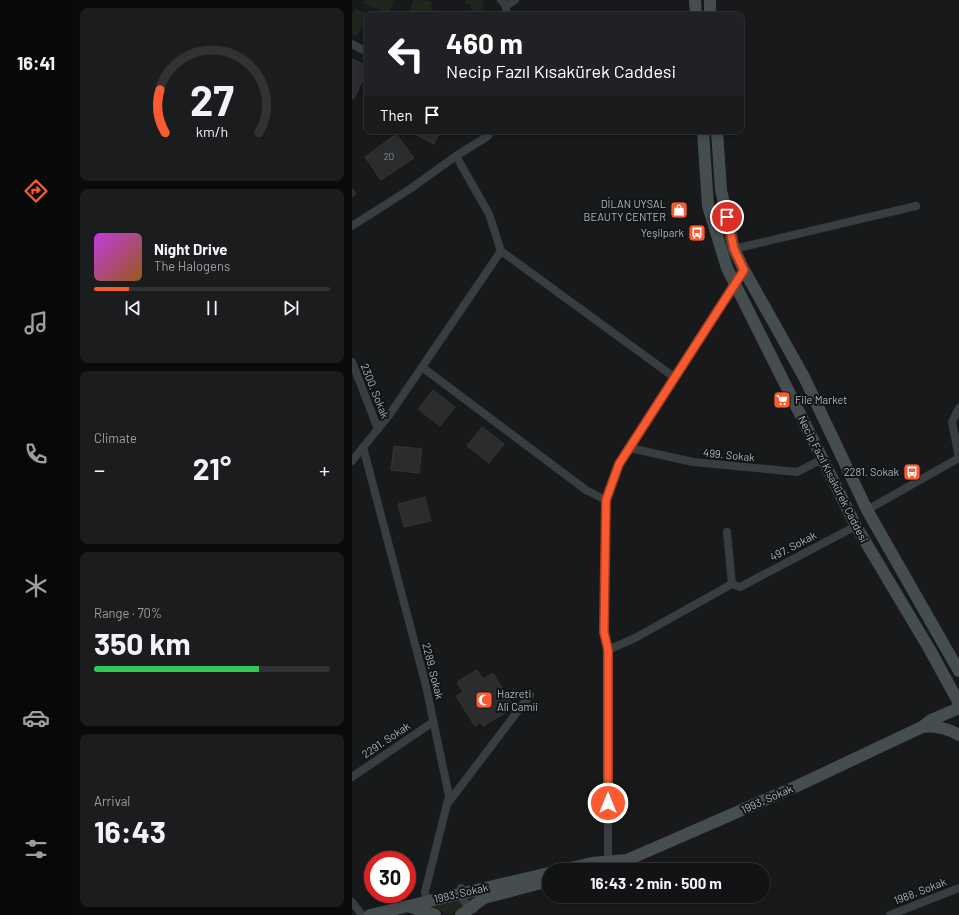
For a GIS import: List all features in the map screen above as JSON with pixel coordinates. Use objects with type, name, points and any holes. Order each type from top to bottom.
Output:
[{"type":"main road","points":[[696,0],[696,12]]},
{"type":"main road","points":[[710,0],[710,12]]},
{"type":"main road","name":"Necip Fazıl Kısakürek Caddesi","points":[[703,134],[708,206],[719,248],[856,526],[930,650],[959,703]]},
{"type":"main road","name":"Necip Fazıl Kısakürek Caddesi","points":[[717,134],[721,190],[734,249],[744,270],[804,378],[867,510],[959,671]]},
{"type":"main road","points":[[735,282],[744,270]]},
{"type":"main road","points":[[856,526],[867,510]]},
{"type":"main road","name":"1993. Sokak","points":[[592,863],[627,860],[797,786],[922,727],[931,720],[959,708]]},
{"type":"main road","points":[[922,727],[942,727],[959,735]]},
{"type":"main road","name":"1993. Sokak","points":[[374,912],[399,910],[461,890],[542,874]]},
{"type":"main road","name":"1993. Sokak","points":[[470,911],[484,898],[542,883]]},
{"type":"main road","points":[[399,910],[436,915]]},
{"type":"street","points":[[503,3],[515,0]]},
{"type":"street","points":[[352,44],[364,50]]},
{"type":"street","points":[[352,226],[410,189],[489,134]]},
{"type":"street","points":[[456,156],[489,214],[501,251],[674,377]]},
{"type":"street","points":[[734,249],[916,206]]},
{"type":"street","points":[[352,461],[422,367],[501,251]]},
{"type":"street","points":[[608,862],[608,650],[604,632],[606,500],[619,464],[735,282]]},
{"type":"street","name":"2300. Sokak","points":[[352,362],[378,428]]},
{"type":"street","points":[[422,367],[586,490],[606,500]]},
{"type":"street","points":[[867,510],[959,458],[952,422],[959,408]]},
{"type":"street","name":"2289. Sokak","points":[[363,447],[426,686],[449,796],[425,892],[427,900]]},
{"type":"street","name":"499. Sokak","points":[[630,448],[693,462],[797,472],[822,459]]},
{"type":"street","name":"497. Sokak","points":[[608,650],[635,638],[736,585],[856,526]]},
{"type":"street","points":[[727,532],[736,585]]},
{"type":"street","points":[[448,803],[530,695]]},
{"type":"street","name":"2291. Sokak","points":[[352,777],[433,722]]},
{"type":"street","name":"1988. Sokak","points":[[890,915],[959,888]]},
{"type":"street","points":[[461,890],[464,902],[470,911]]},
{"type":"street","points":[[352,902],[362,915]]},
{"type":"shaded area","points":[[366,0],[394,0],[389,12],[383,12],[363,3]]},
{"type":"shaded area","points":[[413,0],[431,1],[433,12],[410,12]]},
{"type":"shaded area","points":[[466,0],[483,0],[484,12],[471,12],[471,4],[466,4]]},
{"type":"shaded area","points":[[355,8],[364,12],[364,22],[357,36],[352,34],[352,14]]},
{"type":"shaded area","points":[[483,893],[449,915],[425,905]]},
{"type":"building","points":[[352,59],[364,65],[364,78],[354,99],[352,98]]},
{"type":"building","points":[[396,134],[414,158],[381,180],[365,157]]},
{"type":"building","points":[[415,134],[439,134],[434,144]]},
{"type":"building","points":[[352,188],[356,194],[352,197]]},
{"type":"building","points":[[433,390],[455,407],[440,426],[418,409]]},
{"type":"building","points":[[482,427],[504,444],[489,463],[467,446]]},
{"type":"building","points":[[394,446],[422,449],[419,473],[391,470]]},
{"type":"building","points":[[425,497],[431,521],[404,527],[398,504]]},
{"type":"building","name":"Hazreti Ali Camii","points":[[477,670],[483,679],[493,673],[512,704],[507,707],[509,711],[483,726],[480,722],[475,726],[456,696],[463,692],[457,682]]},
{"type":"place","name":"DİLAN UYSAL BEAUTY CENTER","points":[[679,210]]},
{"type":"place","name":"Yeşilpark","points":[[697,233]]},
{"type":"place","name":"File Market","points":[[782,400]]},
{"type":"place","name":"2281. Sokak","points":[[912,472]]},
{"type":"place","name":"Hazreti Ali Camii","points":[[484,700]]},
{"type":"route","points":[[608,803],[608,650],[604,632],[606,500],[619,464],[744,270],[734,249],[727,217]]}]
